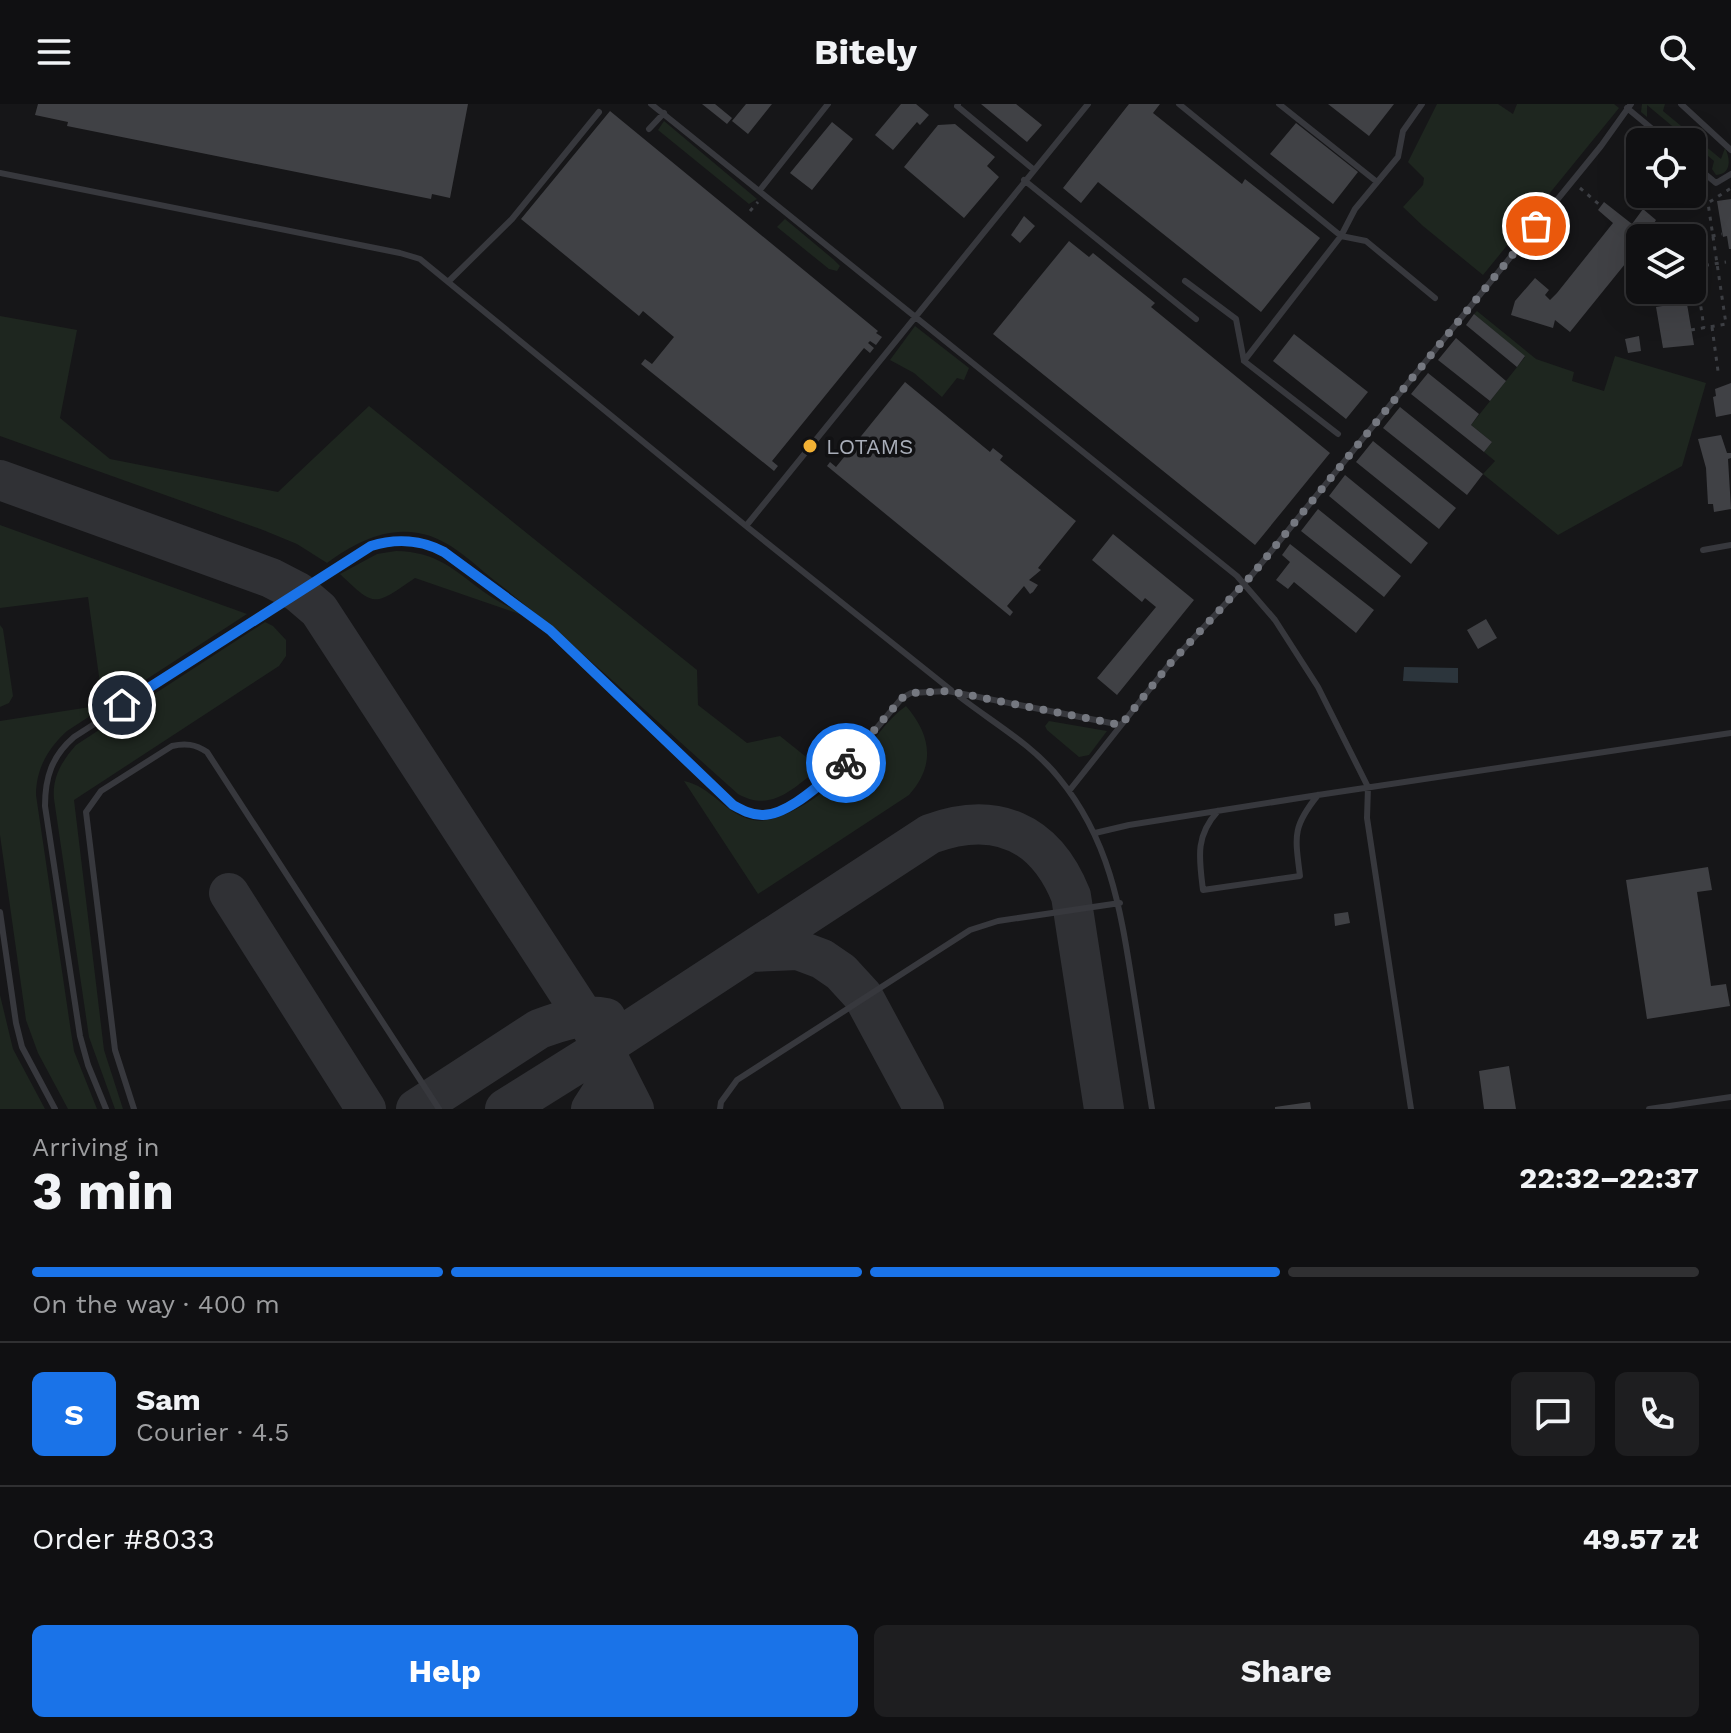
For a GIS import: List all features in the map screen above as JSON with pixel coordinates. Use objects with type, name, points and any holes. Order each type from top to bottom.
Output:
[{"type":"lane","points":[[651,104],[1244,584],[1275,620],[1303,662],[1368,787],[1367,818],[1411,1109]]},
{"type":"lane","points":[[760,190],[828,104]]},
{"type":"lane","points":[[958,104],[1033,169]]},
{"type":"lane","points":[[746,526],[1088,104]]},
{"type":"lane","points":[[1179,104],[1341,236],[1366,241],[1435,298]]},
{"type":"lane","points":[[1279,104],[1377,182]]},
{"type":"lane","points":[[1244,361],[1341,236],[1355,209],[1398,157],[1403,131],[1422,104]]},
{"type":"lane","points":[[1681,104],[1731,150]]},
{"type":"lane","points":[[1069,791],[1168,666],[1244,584],[1617,126],[1629,106],[1653,128]]},
{"type":"lane","points":[[449,281],[512,219],[599,112]]},
{"type":"lane","points":[[649,129],[664,113]]},
{"type":"lane","points":[[0,173],[420,259],[746,526],[1042,759],[1069,791],[1095,833],[1120,903],[1152,1109]]},
{"type":"lane","points":[[1706,175],[1716,183],[1731,174]]},
{"type":"lane","points":[[1024,180],[1196,319]]},
{"type":"lane","points":[[1185,281],[1236,319],[1244,361],[1338,434]]},
{"type":"lane","points":[[106,1109],[88,1065],[77,1021],[45,806],[45,787],[54,759],[74,737],[371,546],[406,541],[433,546],[489,584],[550,630],[733,805],[748,814],[764,816],[793,804],[849,761],[902,698],[911,693],[948,691],[1121,725]]},
{"type":"lane","points":[[1703,550],[1731,545]]},
{"type":"lane","points":[[1095,833],[1368,787],[1731,733]]},
{"type":"lane","points":[[134,1109],[115,1050],[86,812],[101,791],[172,746],[183,744],[207,752],[439,1109]]},
{"type":"lane","points":[[1218,811],[1203,831],[1200,848],[1203,890],[1300,876],[1296,833],[1299,819],[1318,795]]},
{"type":"lane","points":[[720,1109],[721,1102],[737,1080],[970,930],[998,921],[1120,903]]},
{"type":"lane","points":[[0,912],[4,965],[22,1047],[55,1109]]},
{"type":"lane","points":[[1649,1109],[1731,1097]]},
{"type":"path","points":[[1572,181],[1601,206]]},
{"type":"path","points":[[1691,330],[1726,324],[1708,203],[1731,188]]},
{"type":"path","points":[[1706,237],[1722,234]]},
{"type":"path","points":[[1706,265],[1726,262]]},
{"type":"path","points":[[1700,304],[1704,328]]},
{"type":"path","points":[[1724,306],[1731,305]]},
{"type":"path","points":[[1712,326],[1718,371]]},
{"type":"shaded area","points":[[1437,104],[1498,104],[1513,114],[1517,104],[1614,104],[1619,108],[1483,275],[1403,207],[1423,185],[1424,178],[1408,162]]},
{"type":"shaded area","points":[[1642,104],[1665,104],[1663,111],[1684,128],[1675,128],[1647,105],[1647,117],[1641,112]]},
{"type":"shaded area","points":[[664,121],[757,199],[749,204],[658,130]]},
{"type":"shaded area","points":[[1706,147],[1721,159],[1725,148],[1729,162],[1725,172],[1716,175],[1712,169],[1714,161],[1706,154]]},
{"type":"shaded area","points":[[785,219],[840,266],[837,271],[829,269],[777,227]]},
{"type":"shaded area","points":[[1477,311],[1536,359],[1574,372],[1572,381],[1604,391],[1615,356],[1706,383],[1682,466],[1558,535],[1483,474],[1495,461],[1484,452],[1492,442],[1471,425],[1525,357],[1474,314]]},
{"type":"shaded area","points":[[0,316],[77,330],[60,418],[110,459],[278,492],[369,406],[697,670],[698,705],[747,743],[780,736],[820,768],[782,796],[761,801],[738,794],[591,661],[461,553],[441,540],[418,533],[393,532],[347,549],[327,563],[297,544],[263,530],[0,436]]},
{"type":"shaded area","points":[[915,326],[969,368],[964,380],[957,378],[942,397],[914,373],[890,360]]},
{"type":"shaded area","points":[[0,525],[247,614],[67,731],[49,752],[38,776],[36,795],[74,1051],[97,1109],[68,1109],[38,1053],[26,1020],[0,835],[0,721],[103,705],[88,597],[0,608]]},
{"type":"shaded area","points":[[396,551],[423,555],[444,563],[489,596],[528,617],[415,578],[383,598],[369,598],[340,574],[377,554]]},
{"type":"shaded area","points":[[265,622],[286,640],[286,656],[279,666],[74,800],[104,1050],[123,1109],[115,1109],[89,1037],[54,799],[56,776],[76,745]]},
{"type":"shaded area","points":[[0,625],[13,696],[9,703],[0,707]]},
{"type":"shaded area","points":[[1404,667],[1458,668],[1458,683],[1403,681]]},
{"type":"shaded area","points":[[906,706],[921,728],[927,750],[927,761],[918,784],[909,795],[758,894],[684,781],[702,788],[743,817],[753,820],[777,818],[804,805],[840,778]]},
{"type":"shaded area","points":[[1049,721],[1107,731],[1089,755],[1079,757],[1047,730],[1045,726]]},
{"type":"shaded area","points":[[0,995],[13,1049],[45,1109],[0,1109]]},
{"type":"building","points":[[38,104],[468,104],[450,198],[432,194],[431,199],[67,126],[68,122],[35,115]]},
{"type":"building","points":[[702,104],[715,104],[732,118],[727,124]]},
{"type":"building","points":[[746,104],[772,104],[748,134],[732,121]]},
{"type":"building","points":[[901,104],[916,104],[929,115],[920,125],[917,122],[893,150],[875,135]]},
{"type":"building","points":[[981,104],[1016,104],[1042,125],[1027,142]]},
{"type":"building","points":[[1129,104],[1160,104],[1153,113],[1242,184],[1245,179],[1320,238],[1261,312],[1098,182],[1081,203],[1063,188]]},
{"type":"building","points":[[1328,104],[1394,104],[1369,136]]},
{"type":"building","points":[[610,111],[882,337],[876,345],[870,341],[868,343],[874,348],[870,353],[864,348],[772,461],[778,466],[774,471],[641,364],[645,359],[652,364],[674,337],[643,311],[639,316],[521,219]]},
{"type":"building","points":[[832,122],[853,139],[812,190],[790,173]]},
{"type":"building","points":[[1296,123],[1358,172],[1333,204],[1270,154]]},
{"type":"building","points":[[955,124],[995,157],[987,166],[999,177],[964,218],[904,167],[938,125]]},
{"type":"building","points":[[1731,199],[1729,249],[1727,236],[1723,237],[1717,201]]},
{"type":"building","points":[[1604,202],[1632,224],[1626,224],[1626,263],[1570,332],[1555,320],[1553,328],[1511,315],[1515,301],[1535,278],[1549,290],[1545,295],[1550,300],[1557,293],[1613,223],[1598,210]]},
{"type":"building","points":[[1643,209],[1656,220],[1654,224],[1632,224]]},
{"type":"building","points":[[1024,216],[1035,226],[1020,243],[1011,235]]},
{"type":"building","points":[[1069,241],[1089,257],[1093,253],[1155,303],[1151,307],[1330,453],[1255,545],[993,334]]},
{"type":"building","points":[[1687,304],[1694,345],[1663,348],[1656,307]]},
{"type":"building","points":[[1474,314],[1525,356],[1517,367],[1466,325]]},
{"type":"building","points":[[1294,334],[1368,392],[1346,419],[1273,361]]},
{"type":"building","points":[[1639,336],[1641,351],[1628,353],[1625,339]]},
{"type":"building","points":[[1456,338],[1506,381],[1490,401],[1438,360]]},
{"type":"building","points":[[1428,373],[1479,414],[1471,425],[1492,442],[1484,452],[1411,394]]},
{"type":"building","points":[[905,382],[990,452],[993,448],[1003,456],[1000,460],[1076,521],[1038,568],[1041,570],[1029,580],[1038,585],[1033,592],[1030,594],[1024,586],[1007,606],[1013,612],[1010,616],[827,466],[830,462],[836,467]]},
{"type":"building","points":[[1731,383],[1731,414],[1716,417],[1715,389]]},
{"type":"building","points":[[1400,407],[1483,474],[1467,495],[1383,428]]},
{"type":"building","points":[[1721,435],[1727,453],[1731,453],[1728,459],[1731,509],[1714,512],[1713,504],[1708,504],[1706,468],[1698,439]]},
{"type":"building","points":[[1373,441],[1456,508],[1439,529],[1356,462]]},
{"type":"building","points":[[1345,475],[1428,543],[1411,564],[1329,496]]},
{"type":"building","points":[[1318,509],[1401,576],[1384,597],[1301,531]]},
{"type":"building","points":[[1113,534],[1194,600],[1117,695],[1097,678],[1156,607],[1145,598],[1142,602],[1092,560]]},
{"type":"building","points":[[1290,544],[1374,610],[1356,633],[1294,582],[1288,589],[1276,580],[1290,562],[1282,555]]},
{"type":"building","points":[[1486,619],[1497,638],[1478,649],[1467,630]]},
{"type":"building","points":[[1708,867],[1712,890],[1697,892],[1711,986],[1726,984],[1730,1006],[1647,1019],[1626,880]]},
{"type":"building","points":[[1348,912],[1350,923],[1335,926],[1334,914]]},
{"type":"building","points":[[1509,1066],[1516,1109],[1484,1109],[1479,1071]]},
{"type":"building","points":[[1310,1102],[1311,1109],[1275,1109],[1275,1107]]},
{"type":"taxiway","points":[[0,480],[271,578],[298,592],[319,610],[598,1038],[634,1109]]},
{"type":"taxiway","points":[[505,1109],[930,834],[976,824],[996,826],[1032,841],[1060,874],[1071,896],[1104,1109]]},
{"type":"taxiway","points":[[229,893],[366,1109]]},
{"type":"taxiway","points":[[750,952],[798,950],[822,959],[841,972],[863,996],[924,1109]]},
{"type":"taxiway","points":[[416,1109],[539,1029],[580,1017],[606,1018]]},
{"type":"taxiway","points":[[591,1109],[609,1081],[607,1054]]},
{"type":"way so far","points":[[846,763],[902,698],[911,693],[948,691],[1121,725],[1168,666],[1251,576],[1536,226]]},
{"type":"place","name":"LOTAMS","points":[[810,446]]},
{"type":"route","points":[[122,705],[371,546],[406,541],[433,546],[444,552],[533,615],[733,805],[748,814],[764,816],[780,811],[846,763]]}]
